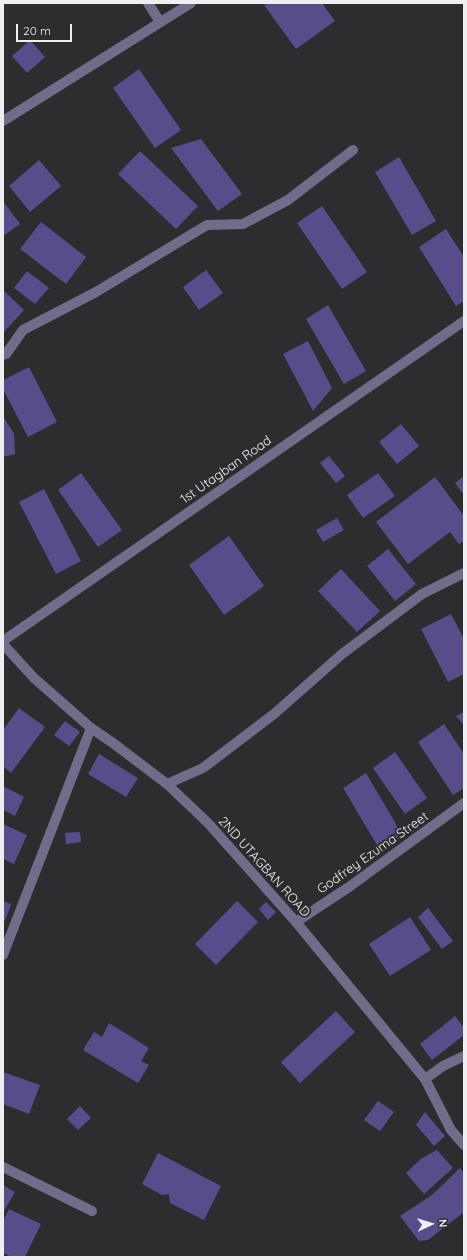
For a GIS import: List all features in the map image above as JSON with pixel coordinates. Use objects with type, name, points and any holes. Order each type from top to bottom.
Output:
[{"type":"street","points":[[148,3],[160,22]]},
{"type":"street","points":[[3,122],[191,3]]},
{"type":"street","points":[[3,355],[24,330],[96,292],[207,225],[243,224],[288,200],[353,150]]},
{"type":"street","name":"1st Utagban Road","points":[[3,642],[464,321]]},
{"type":"street","points":[[167,784],[203,768],[274,714],[342,654],[422,594],[464,573]]},
{"type":"street","name":"2ND UTAGBAN ROAD","points":[[3,642],[34,678],[91,728],[167,784],[208,823],[296,922],[425,1079],[451,1130],[464,1145]]},
{"type":"street","points":[[3,955],[91,728]]},
{"type":"street","name":"Godfrey Ezuma Street","points":[[296,922],[386,862],[464,803]]},
{"type":"street","points":[[425,1079],[443,1066],[464,1056]]},
{"type":"street","points":[[3,1167],[92,1211]]},
{"type":"building","points":[[272,3],[322,3],[335,21],[296,49],[264,5]]},
{"type":"building","points":[[30,40],[45,57],[27,73],[12,56]]},
{"type":"building","points":[[139,69],[181,130],[155,148],[113,88]]},
{"type":"building","points":[[201,139],[242,194],[218,211],[171,148]]},
{"type":"building","points":[[140,151],[198,206],[176,229],[118,174]]},
{"type":"building","points":[[399,157],[436,221],[412,235],[375,172]]},
{"type":"building","points":[[39,160],[61,186],[30,212],[9,186]]},
{"type":"building","points":[[3,201],[20,224],[3,236]]},
{"type":"building","points":[[322,206],[367,272],[342,289],[297,223]]},
{"type":"building","points":[[41,222],[86,257],[66,284],[20,249]]},
{"type":"building","points":[[446,229],[464,257],[464,301],[456,306],[419,247]]},
{"type":"building","points":[[206,270],[223,293],[199,310],[183,287]]},
{"type":"building","points":[[27,271],[49,288],[35,304],[14,288]]},
{"type":"building","points":[[3,290],[24,310],[3,333]]},
{"type":"building","points":[[328,305],[366,371],[344,384],[306,319]]},
{"type":"building","points":[[308,341],[332,388],[313,411],[283,354]]},
{"type":"building","points":[[29,367],[57,422],[28,437],[3,389],[3,380]]},
{"type":"building","points":[[3,416],[14,434],[15,454],[3,457]]},
{"type":"building","points":[[401,424],[419,446],[397,464],[379,442]]},
{"type":"building","points":[[329,456],[345,476],[336,483],[320,463]]},
{"type":"building","points":[[81,473],[122,530],[98,547],[58,490]]},
{"type":"building","points":[[378,473],[395,496],[363,518],[347,495]]},
{"type":"building","points":[[464,476],[464,495],[455,483]]},
{"type":"building","points":[[435,477],[464,516],[464,541],[459,544],[450,532],[408,564],[376,522]]},
{"type":"building","points":[[44,489],[81,561],[56,574],[19,502]]},
{"type":"building","points":[[337,518],[344,530],[323,542],[316,530]]},
{"type":"building","points":[[229,536],[264,586],[224,615],[189,565]]},
{"type":"building","points":[[388,549],[416,584],[395,601],[367,566]]},
{"type":"building","points":[[341,569],[380,611],[357,632],[318,591]]},
{"type":"building","points":[[451,614],[464,639],[464,674],[448,682],[421,629]]},
{"type":"building","points":[[19,708],[45,727],[11,773],[3,766],[3,730]]},
{"type":"building","points":[[464,712],[464,725],[456,716]]},
{"type":"building","points":[[65,721],[80,732],[69,746],[54,735]]},
{"type":"building","points":[[444,724],[464,754],[464,788],[453,795],[418,742]]},
{"type":"building","points":[[395,752],[427,798],[405,814],[373,768]]},
{"type":"building","points":[[99,754],[138,778],[126,797],[88,774]]},
{"type":"building","points":[[366,773],[403,836],[380,850],[343,788]]},
{"type":"building","points":[[3,786],[24,797],[15,816],[3,810]]},
{"type":"building","points":[[3,824],[27,835],[14,864],[3,859]]},
{"type":"building","points":[[80,832],[81,842],[66,844],[65,833]]},
{"type":"building","points":[[3,901],[11,904],[5,921],[3,920]]},
{"type":"building","points":[[237,901],[258,922],[216,965],[195,944]]},
{"type":"building","points":[[266,902],[276,912],[268,920],[259,909]]},
{"type":"building","points":[[428,908],[453,941],[442,949],[418,917]]},
{"type":"building","points":[[410,917],[431,950],[390,976],[369,944]]},
{"type":"building","points":[[336,1011],[355,1032],[300,1083],[281,1062]]},
{"type":"building","points":[[455,1016],[464,1028],[464,1035],[432,1060],[420,1044]]},
{"type":"building","points":[[109,1023],[149,1048],[141,1061],[149,1065],[138,1083],[83,1050],[94,1032],[102,1037]]},
{"type":"building","points":[[3,1072],[40,1085],[29,1114],[3,1104]]},
{"type":"building","points":[[378,1101],[394,1112],[380,1131],[364,1120]]},
{"type":"building","points":[[80,1106],[91,1118],[78,1130],[67,1119]]},
{"type":"building","points":[[425,1112],[445,1136],[434,1146],[416,1125]]},
{"type":"building","points":[[437,1150],[453,1168],[424,1194],[406,1173],[422,1158]]},
{"type":"building","points":[[158,1153],[221,1186],[204,1220],[170,1203],[169,1194],[162,1195],[142,1184]]},
{"type":"building","points":[[460,1168],[464,1174],[464,1212],[428,1240],[419,1241],[400,1216],[432,1195]]},
{"type":"building","points":[[3,1185],[15,1192],[3,1213]]},
{"type":"building","points":[[9,1209],[41,1224],[25,1257],[12,1257],[3,1253],[3,1221]]}]
